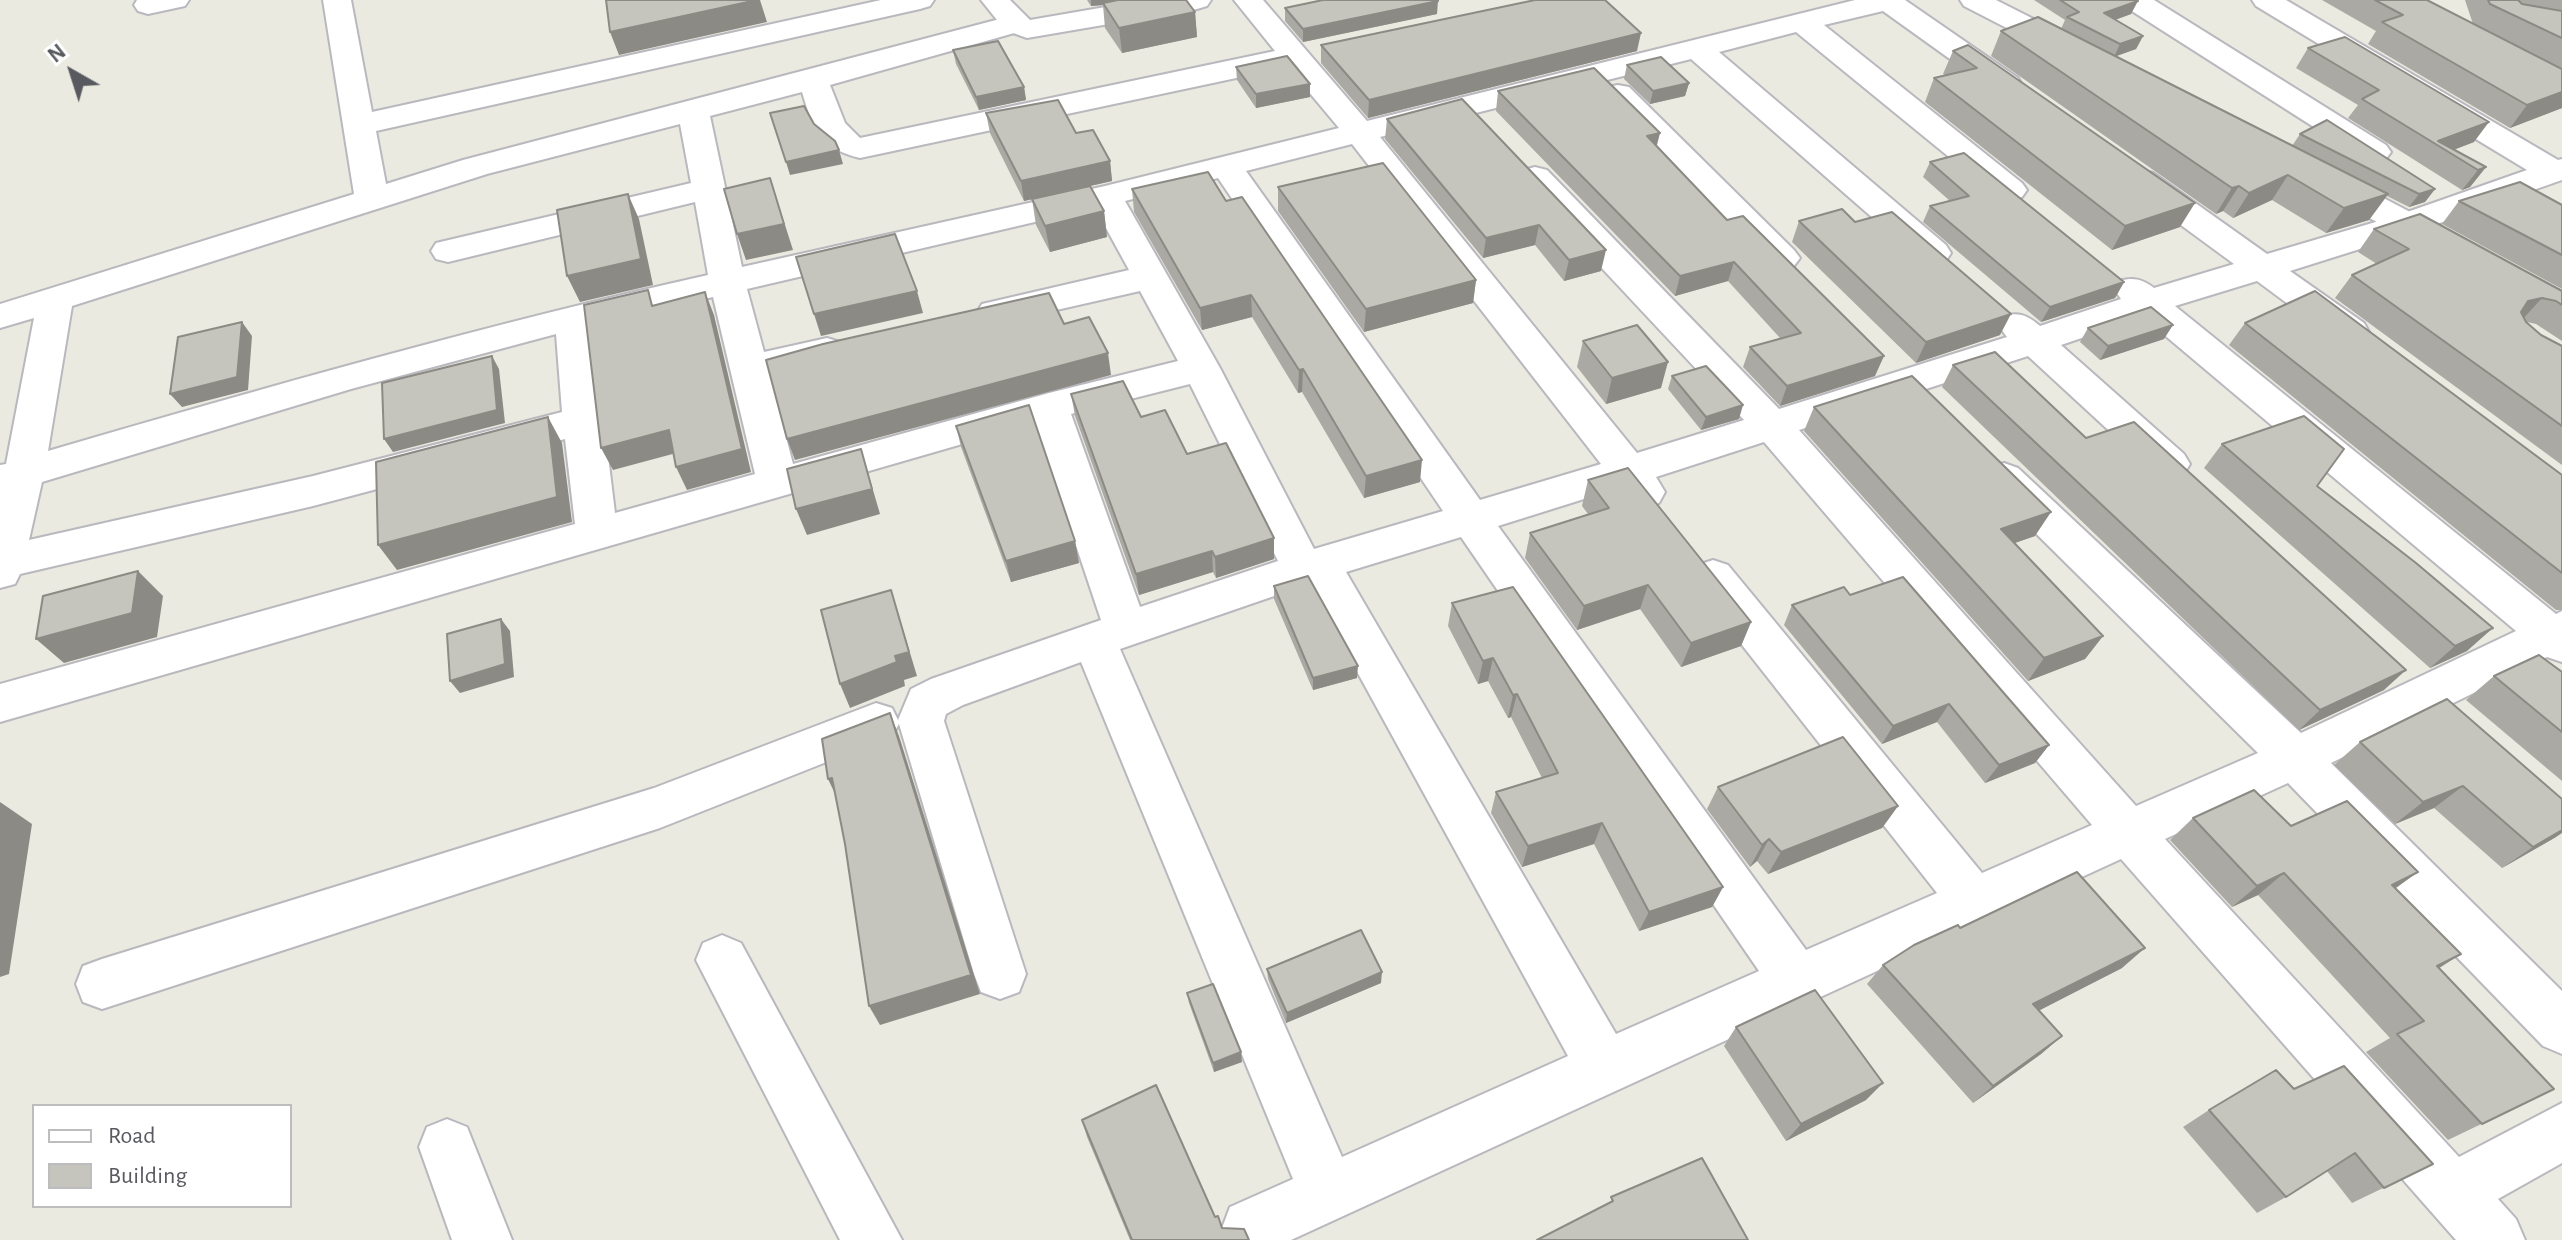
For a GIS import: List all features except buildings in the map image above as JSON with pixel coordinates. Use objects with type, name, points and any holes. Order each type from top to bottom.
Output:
[{"type":"street","points":[[337,0],[372,200]]},
{"type":"street","points":[[359,125],[920,0]]},
{"type":"street","points":[[995,0],[1015,24],[1027,29],[1197,0]]},
{"type":"street","points":[[1248,0],[1309,53],[1359,132],[1975,902]]},
{"type":"street","points":[[12,476],[343,378],[573,317],[1105,196],[1889,0],[2031,102]]},
{"type":"street","points":[[1974,0],[2100,65]]},
{"type":"street","points":[[2134,0],[2404,171]]},
{"type":"street","points":[[2266,0],[2554,183]]},
{"type":"street","points":[[1803,23],[2037,212]]},
{"type":"street","points":[[0,316],[475,167],[813,80],[1015,24]]},
{"type":"street","points":[[1696,48],[2035,341],[2200,491]]},
{"type":"street","points":[[813,80],[837,140],[848,147],[860,148],[1309,53]]},
{"type":"street","points":[[1597,73],[1806,283]]},
{"type":"street","points":[[1468,105],[1772,425],[2127,831],[2495,1240]]},
{"type":"street","points":[[693,111],[727,280],[777,482]]},
{"type":"street","points":[[1226,165],[1471,520],[1796,980]]},
{"type":"street","points":[[2296,165],[2562,307]]},
{"type":"street","points":[[2123,167],[2377,351]]},
{"type":"street","points":[[102,984],[660,807],[947,692],[1311,567],[1628,471],[2148,302],[2408,223],[2444,196],[2554,183]]},
{"type":"street","points":[[448,251],[708,189]]},
{"type":"street","points":[[1105,196],[1311,567],[1605,1068]]},
{"type":"street","points":[[1251,1228],[1796,980],[2295,758],[2558,636],[2111,272]]},
{"type":"street","points":[[966,319],[1150,277]]},
{"type":"street","points":[[55,300],[12,476],[1,567],[582,421]]},
{"type":"street","points":[[573,317],[582,421],[597,535]]},
{"type":"street","points":[[751,368],[859,344]]},
{"type":"street","points":[[1872,349],[1940,415]]},
{"type":"street","points":[[0,703],[1049,406],[1201,368]]},
{"type":"street","points":[[1049,406],[1110,635],[1328,1193]]},
{"type":"street","points":[[1974,448],[2295,758],[2562,1028]]},
{"type":"street","points":[[927,702],[921,721],[1000,974]]},
{"type":"street","points":[[722,960],[872,1240]]},
{"type":"street","points":[[2453,1193],[2562,1131]]},
{"type":"street","points":[[447,1147],[482,1240]]}]
